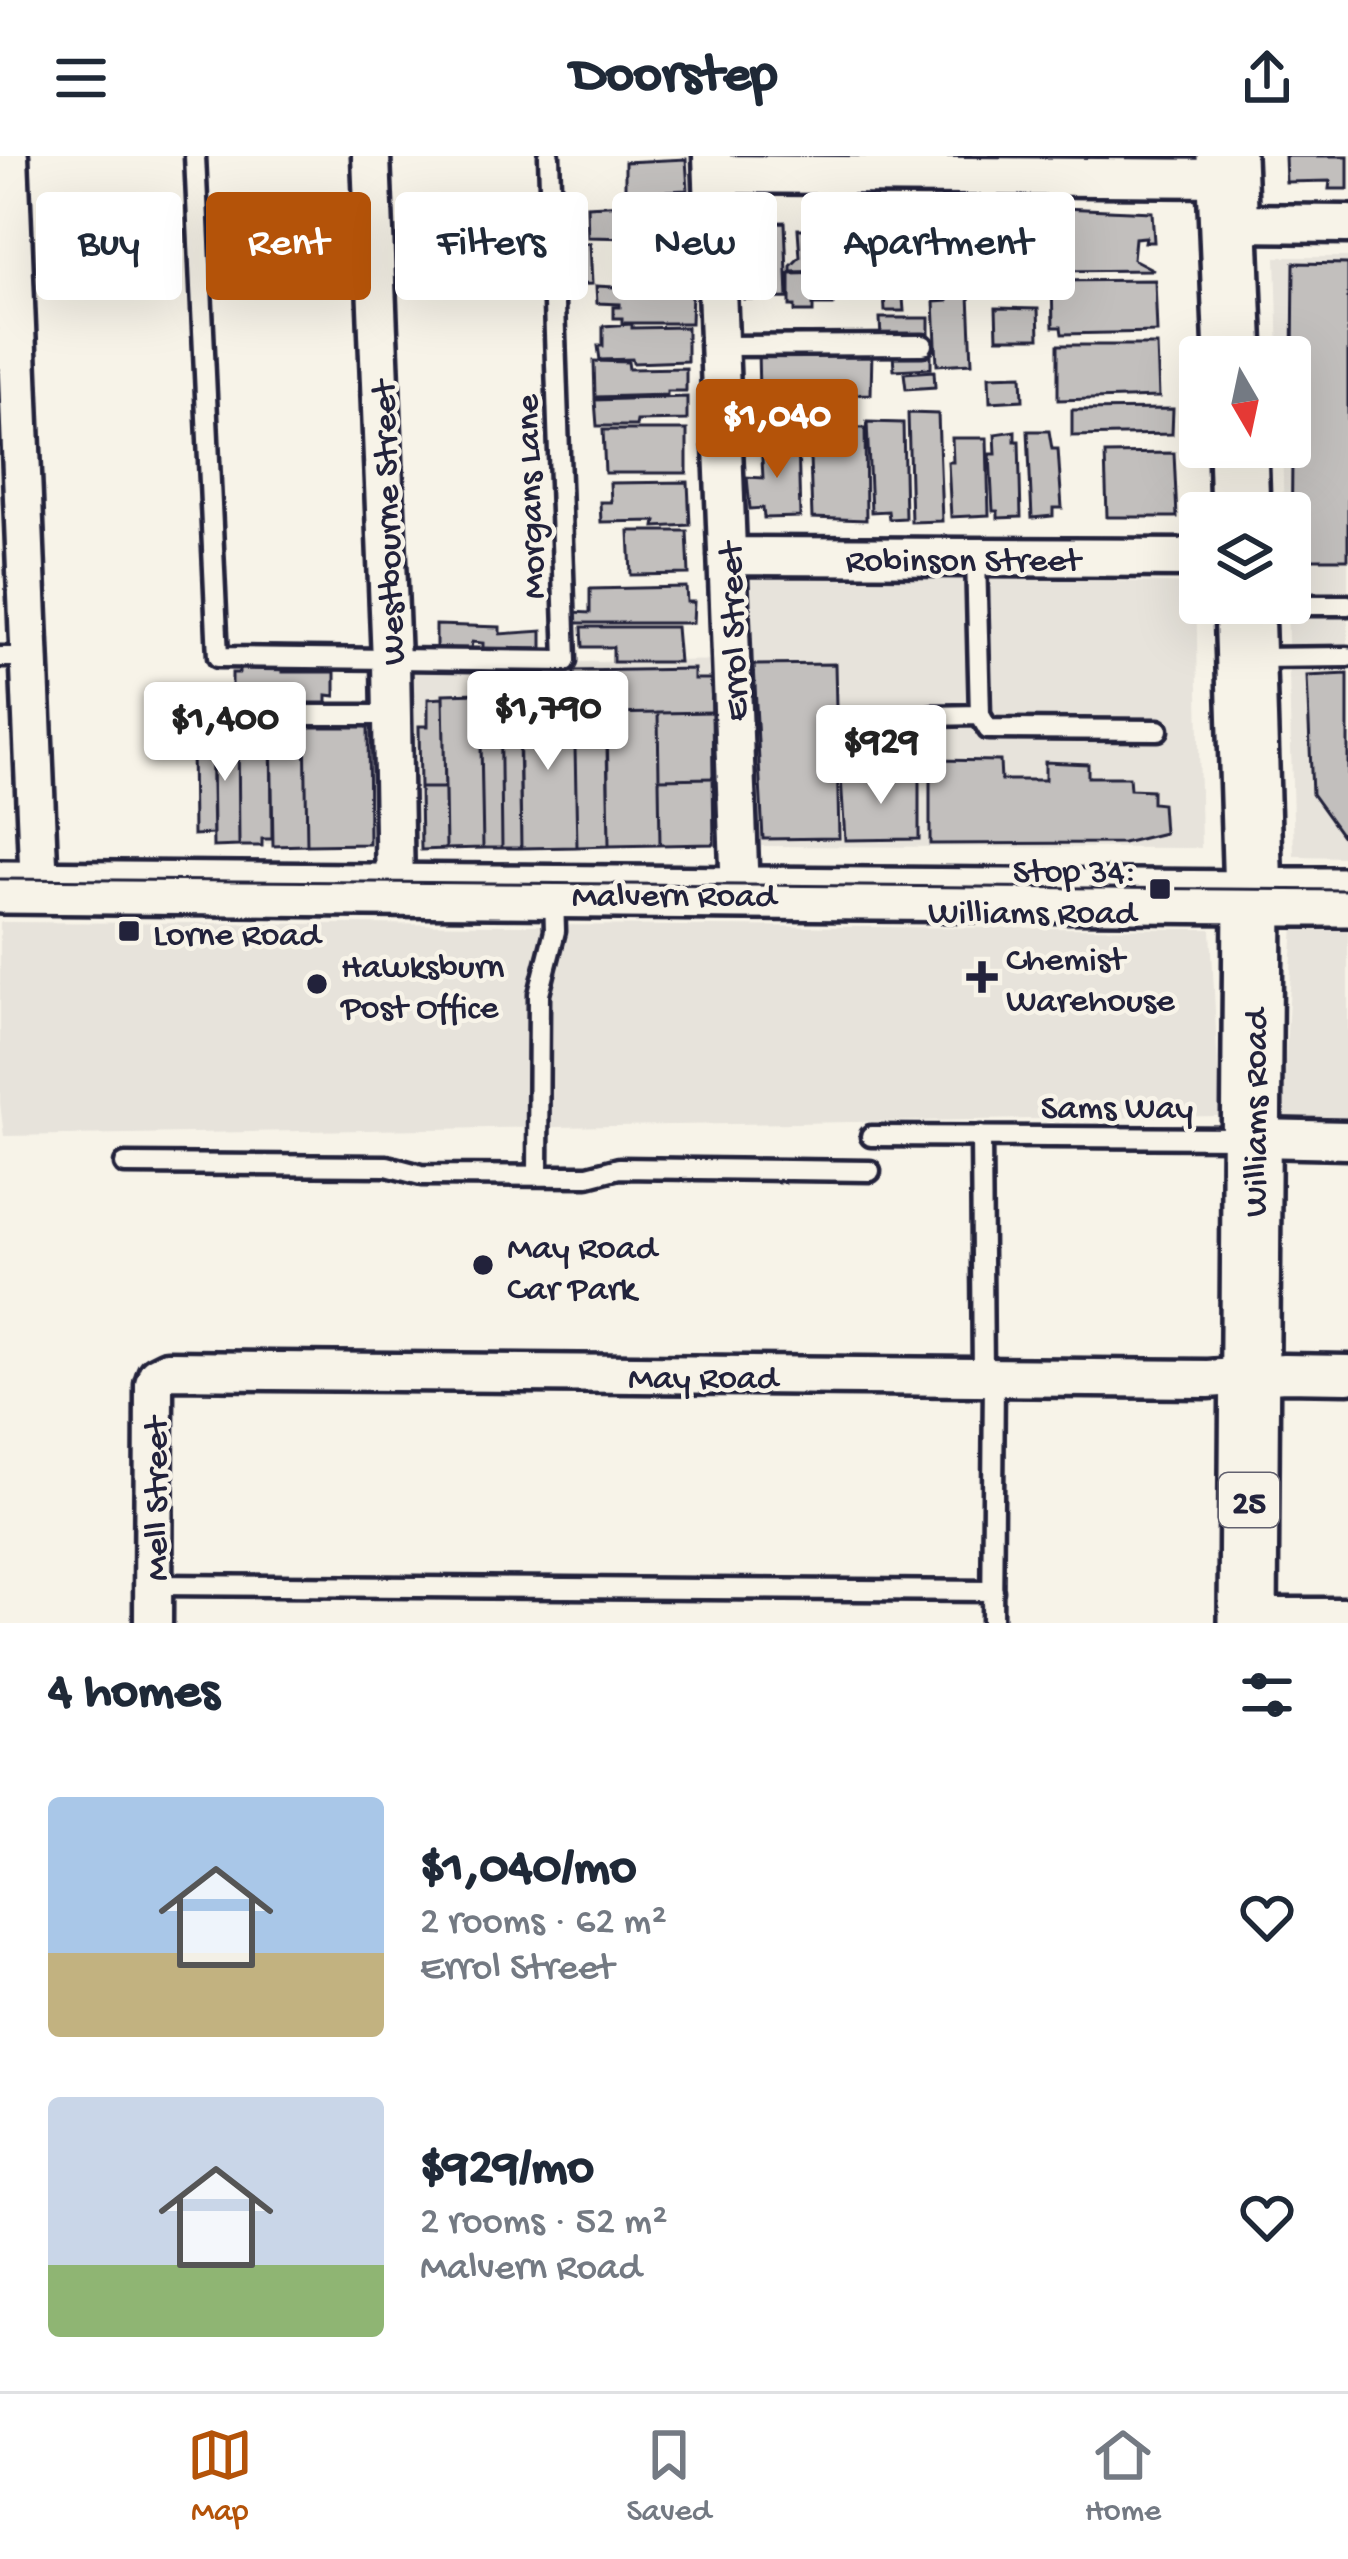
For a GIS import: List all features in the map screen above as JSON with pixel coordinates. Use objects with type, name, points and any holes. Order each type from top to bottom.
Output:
[{"type":"main road","points":[[1227,186],[1233,336]]},
{"type":"main road","name":"Williams Road","points":[[1245,624],[1253,897],[1248,1620]]},
{"type":"main road","name":"Malvern Road","points":[[20,888],[1348,897]]},
{"type":"street","points":[[9,156],[20,888]]},
{"type":"street","name":"Westbourne Street","points":[[371,156],[395,890]]},
{"type":"street","points":[[712,165],[981,167],[1227,186],[1348,224]]},
{"type":"street","name":"Errol Street","points":[[712,165],[740,893]]},
{"type":"street","name":"Robinson Street","points":[[727,556],[1179,558]]},
{"type":"street","points":[[1252,1138],[1348,1140]]},
{"type":"street","name":"May Road","points":[[157,1375],[177,1369],[1208,1379],[1348,1374]]},
{"type":"street","name":"Mell Street","points":[[153,1623],[157,1375]]},
{"type":"street","points":[[1248,1620],[1348,1617]]},
{"type":"lane","points":[[195,156],[218,657],[391,661]]},
{"type":"lane","name":"Morgans Lane","points":[[391,661],[566,661],[548,156]]},
{"type":"lane","points":[[719,346],[923,345]]},
{"type":"lane","points":[[976,557],[980,715],[988,729],[1158,730]]},
{"type":"lane","points":[[1311,611],[1348,605]]},
{"type":"lane","points":[[1251,624],[1348,657]]},
{"type":"lane","points":[[215,715],[392,715]]},
{"type":"lane","points":[[930,716],[980,715]]},
{"type":"lane","points":[[538,1175],[539,994],[555,931],[554,891]]},
{"type":"lane","name":"Sams Way","points":[[871,1136],[1252,1138]]},
{"type":"lane","points":[[981,1136],[992,1623]]},
{"type":"lane","points":[[125,1164],[387,1166],[421,1175],[588,1176],[619,1168],[870,1171]]},
{"type":"lane","points":[[152,1585],[993,1591]]},
{"type":"shaded area","points":[[1276,257],[1348,257],[1348,857],[1294,856],[1288,624],[1311,624],[1311,492],[1283,492],[1283,468],[1311,468],[1311,336],[1278,336]]},
{"type":"shaded area","points":[[747,569],[1179,583],[1179,624],[1197,624],[1201,848],[249,844],[241,711],[410,707],[413,664],[748,660]]},
{"type":"shaded area","points":[[0,922],[1211,929],[1220,1116],[4,1136]]},
{"type":"shaded area","points":[[1294,925],[1348,925],[1348,1126],[1281,1124]]},
{"type":"building","points":[[1285,156],[1348,156],[1348,189],[1329,189],[1330,181],[1286,182]]},
{"type":"building","points":[[686,159],[688,190],[625,192],[625,162]]},
{"type":"building","points":[[612,205],[612,238],[588,237],[588,206]]},
{"type":"building","points":[[1075,209],[1152,212],[1154,242],[1135,238],[1133,259],[1154,270],[1075,271]]},
{"type":"building","points":[[777,222],[785,222],[788,298],[777,298]]},
{"type":"building","points":[[798,229],[801,229],[801,272],[791,272],[800,257]]},
{"type":"building","points":[[590,243],[592,284],[588,284]]},
{"type":"building","points":[[1294,263],[1348,264],[1348,559],[1311,559],[1311,492],[1292,492],[1292,468],[1311,468],[1311,336],[1293,336]]},
{"type":"building","points":[[790,274],[801,274],[801,300],[833,300],[833,305],[813,305],[813,312],[795,312],[795,306],[790,306]]},
{"type":"building","points":[[1155,280],[1157,332],[1062,334],[1061,327],[1053,327],[1052,300],[1075,300],[1075,281]]},
{"type":"building","points":[[596,286],[612,287],[612,300],[692,300],[691,323],[622,323],[622,318],[614,318],[614,307],[620,304],[597,303]]},
{"type":"building","points":[[884,300],[903,300],[904,311],[885,311]]},
{"type":"building","points":[[969,300],[972,363],[937,365],[934,302]]},
{"type":"building","points":[[996,308],[1038,309],[1039,338],[997,338]]},
{"type":"building","points":[[880,318],[929,318],[929,339],[881,340]]},
{"type":"building","points":[[632,324],[632,328],[687,327],[687,361],[600,360],[603,326]]},
{"type":"building","points":[[1058,345],[1157,345],[1159,397],[1058,400]]},
{"type":"building","points":[[758,349],[872,351],[871,394],[759,395]]},
{"type":"building","points":[[931,351],[931,368],[894,370],[893,352]]},
{"type":"building","points":[[594,361],[628,362],[629,369],[686,368],[686,391],[595,397]]},
{"type":"building","points":[[934,371],[935,387],[906,389],[904,373]]},
{"type":"building","points":[[1022,375],[1023,400],[990,402],[989,376]]},
{"type":"building","points":[[687,397],[687,420],[597,426],[595,400]]},
{"type":"building","points":[[824,406],[827,427],[865,428],[866,520],[812,518],[805,407]]},
{"type":"building","points":[[1173,409],[1172,434],[1072,436],[1072,410]]},
{"type":"building","points":[[908,413],[938,414],[942,521],[911,522]]},
{"type":"building","points":[[867,422],[903,423],[905,518],[889,519],[888,511],[871,512]]},
{"type":"building","points":[[603,430],[687,430],[687,473],[605,473]]},
{"type":"building","points":[[1015,431],[1021,517],[998,518],[998,511],[993,511],[990,454],[996,454],[995,434]]},
{"type":"building","points":[[1028,431],[1049,431],[1052,449],[1058,449],[1062,508],[1053,508],[1053,516],[1032,518]]},
{"type":"building","points":[[952,438],[987,438],[989,515],[951,517],[948,462],[953,462]]},
{"type":"building","points":[[761,440],[798,440],[800,517],[764,518],[763,508],[750,509],[747,477],[763,478]]},
{"type":"building","points":[[1174,453],[1177,517],[1107,517],[1105,454]]},
{"type":"building","points":[[688,482],[690,525],[601,522],[600,502],[611,502],[610,483]]},
{"type":"building","points":[[629,531],[687,531],[689,574],[631,575]]},
{"type":"building","points":[[686,587],[687,602],[694,602],[693,623],[574,623],[573,612],[590,613],[590,589]]},
{"type":"building","points":[[436,625],[500,627],[500,634],[542,631],[542,655],[483,654],[483,643],[472,642],[471,649],[436,649]]},
{"type":"building","points":[[582,627],[676,627],[679,662],[613,662],[613,647],[583,647]]},
{"type":"building","points":[[835,664],[839,838],[763,839],[754,665]]},
{"type":"building","points":[[239,666],[335,672],[335,696],[327,695],[327,704],[282,704],[282,710],[232,709],[232,673],[239,673]]},
{"type":"building","points":[[694,669],[694,679],[711,679],[712,712],[607,714],[606,696],[574,697],[574,671]]},
{"type":"building","points":[[1348,674],[1348,844],[1312,794],[1307,676]]},
{"type":"building","points":[[500,684],[502,848],[483,848],[480,685]]},
{"type":"building","points":[[500,684],[518,684],[521,848],[502,848]]},
{"type":"building","points":[[480,693],[483,848],[446,849],[443,694]]},
{"type":"building","points":[[606,696],[609,846],[577,847],[574,697]]},
{"type":"building","points":[[574,697],[577,847],[521,848],[519,698]]},
{"type":"building","points":[[443,698],[445,788],[420,788],[419,726],[428,726],[428,699]]},
{"type":"building","points":[[712,712],[713,778],[659,779],[658,713]]},
{"type":"building","points":[[658,713],[660,845],[609,846],[607,714]]},
{"type":"building","points":[[368,721],[369,844],[307,845],[305,722]]},
{"type":"building","points":[[271,722],[272,839],[262,839],[262,846],[239,846],[238,723]]},
{"type":"building","points":[[271,722],[305,722],[307,845],[273,846]]},
{"type":"building","points":[[211,723],[238,723],[239,846],[213,847]]},
{"type":"building","points":[[192,742],[212,742],[213,834],[193,835]]},
{"type":"building","points":[[930,760],[1000,761],[1001,780],[1045,780],[1045,762],[1088,764],[1088,777],[1129,777],[1130,789],[1152,790],[1152,803],[1162,804],[1164,833],[1123,843],[930,844]]},
{"type":"building","points":[[919,773],[919,839],[845,840],[841,777]]},
{"type":"building","points":[[713,778],[714,844],[660,845],[659,779]]},
{"type":"building","points":[[420,788],[445,788],[446,849],[421,850]]},
{"type":"tram line","points":[[0,879],[1348,890]]},
{"type":"place","name":"Stop 34: Williams Road","points":[[1160,889]]},
{"type":"place","name":"Lorne Road","points":[[129,931]]},
{"type":"place","name":"Chemist Warehouse","points":[[982,977]]},
{"type":"place","name":"Hawksburn Post Office","points":[[317,984]]},
{"type":"place","name":"May Road Car Park","points":[[483,1265]]}]
